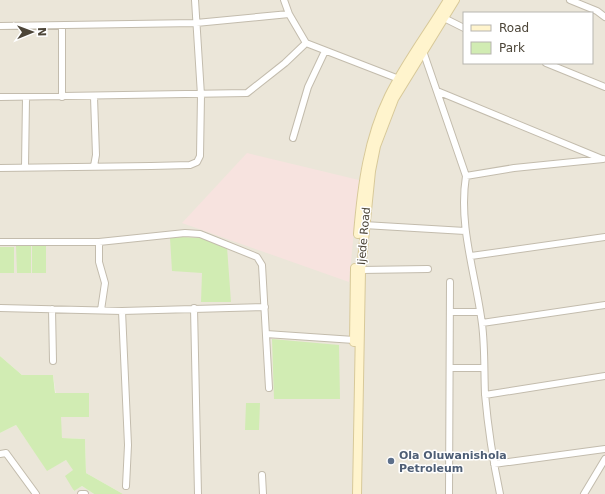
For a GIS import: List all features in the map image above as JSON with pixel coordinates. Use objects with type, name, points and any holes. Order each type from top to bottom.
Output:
[{"type":"main road","name":"Ijede Road","points":[[357,494],[357,239],[365,168],[371,143],[381,115],[399,79],[448,0]]},
{"type":"main road","name":"Ijede Road","points":[[352,494],[354,340],[364,225],[376,146],[394,99],[455,0]]},
{"type":"street","points":[[0,168],[190,165],[197,162],[200,156],[201,95],[196,23],[196,0]]},
{"type":"street","points":[[284,0],[289,14],[306,43],[399,79]]},
{"type":"street","points":[[570,0],[597,11],[605,17]]},
{"type":"street","points":[[0,26],[196,23],[289,14]]},
{"type":"street","points":[[444,18],[463,28]]},
{"type":"street","points":[[62,26],[62,97]]},
{"type":"street","points":[[0,98],[247,93],[285,63],[306,43]]},
{"type":"street","points":[[293,138],[308,87],[325,51]]},
{"type":"street","points":[[424,51],[466,176],[464,190],[465,231],[471,256],[482,324],[486,395],[494,464],[500,494]]},
{"type":"street","points":[[548,64],[605,87]]},
{"type":"street","points":[[437,90],[604,158]]},
{"type":"street","points":[[94,97],[96,155],[94,166]]},
{"type":"street","points":[[25,167],[26,98]]},
{"type":"street","points":[[466,176],[514,168],[604,158]]},
{"type":"street","points":[[364,225],[465,231]]},
{"type":"street","points":[[0,242],[99,242],[185,233],[200,234],[257,257],[260,260],[265,307],[269,388]]},
{"type":"street","points":[[471,256],[605,237]]},
{"type":"street","points":[[99,242],[99,262],[104,283],[101,310]]},
{"type":"street","points":[[361,270],[428,269]]},
{"type":"street","points":[[449,494],[450,282]]},
{"type":"street","points":[[482,324],[605,305]]},
{"type":"street","points":[[0,308],[122,311],[265,307]]},
{"type":"street","points":[[194,308],[198,494]]},
{"type":"street","points":[[52,309],[53,361]]},
{"type":"street","points":[[122,311],[128,446],[126,486]]},
{"type":"street","points":[[450,312],[479,312]]},
{"type":"street","points":[[266,334],[354,340]]},
{"type":"street","points":[[450,368],[484,368]]},
{"type":"street","points":[[486,395],[605,376]]},
{"type":"street","points":[[494,464],[605,449]]},
{"type":"street","points":[[0,454],[6,453],[36,494]]},
{"type":"street","points":[[584,494],[605,459]]},
{"type":"street","points":[[262,475],[263,494]]},
{"type":"shaded area","points":[[0,0],[605,0],[605,494],[123,494],[86,473],[85,439],[62,438],[53,375],[22,375],[0,356]]},
{"type":"shaded area","points":[[247,153],[359,180],[349,282],[182,223]]},
{"type":"shaded area","points":[[16,425],[47,470],[66,460],[74,470],[73,491],[82,486],[94,494],[0,494],[0,433]]},
{"type":"green space","points":[[170,238],[203,238],[227,247],[231,302],[201,302],[202,273],[172,271]]},
{"type":"green space","points":[[16,246],[31,246],[31,273],[17,273]]},
{"type":"green space","points":[[32,246],[46,246],[46,273],[32,273]]},
{"type":"green space","points":[[0,247],[14,247],[14,273],[0,273]]},
{"type":"green space","points":[[272,339],[339,345],[340,399],[274,399]]},
{"type":"green space","points":[[0,356],[22,375],[53,375],[55,393],[89,393],[89,417],[61,417],[62,438],[85,439],[86,473],[123,494],[94,494],[82,486],[74,491],[65,476],[73,470],[66,460],[47,471],[16,425],[0,433]]},
{"type":"green space","points":[[246,403],[260,403],[259,430],[245,430]]},
{"type":"place","name":"Ola Oluwanishola Petroleum","points":[[391,461]]}]
